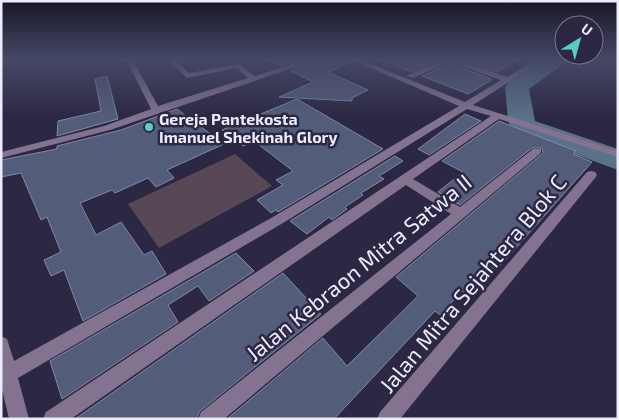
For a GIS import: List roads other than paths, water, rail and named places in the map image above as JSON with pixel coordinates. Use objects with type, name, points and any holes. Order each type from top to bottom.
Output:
[{"type":"street","points":[[139,79],[156,110]]},
{"type":"street","points":[[1,155],[86,135],[156,110],[254,79]]},
{"type":"street","points":[[409,79],[497,117],[526,124],[618,154]]},
{"type":"street","points":[[415,79],[466,103]]},
{"type":"street","points":[[503,79],[507,80]]},
{"type":"street","points":[[8,374],[278,220],[466,103],[507,80]]},
{"type":"street","points":[[53,419],[497,117]]},
{"type":"street","name":"Jalan Kebraon Mitra Satwa II","points":[[208,419],[536,151]]},
{"type":"street","name":"Jalan Mitra Sejahtera Blok C","points":[[387,419],[591,176]]},
{"type":"street","points":[[405,179],[460,213]]},
{"type":"street","points":[[1,346],[19,419]]},
{"type":"waterway","points":[[530,79],[517,87],[522,109],[522,125],[618,160]]},
{"type":"place","name":"Gereja Pantekosta Imanuel Shekinah Glory","points":[[149,127]]}]
